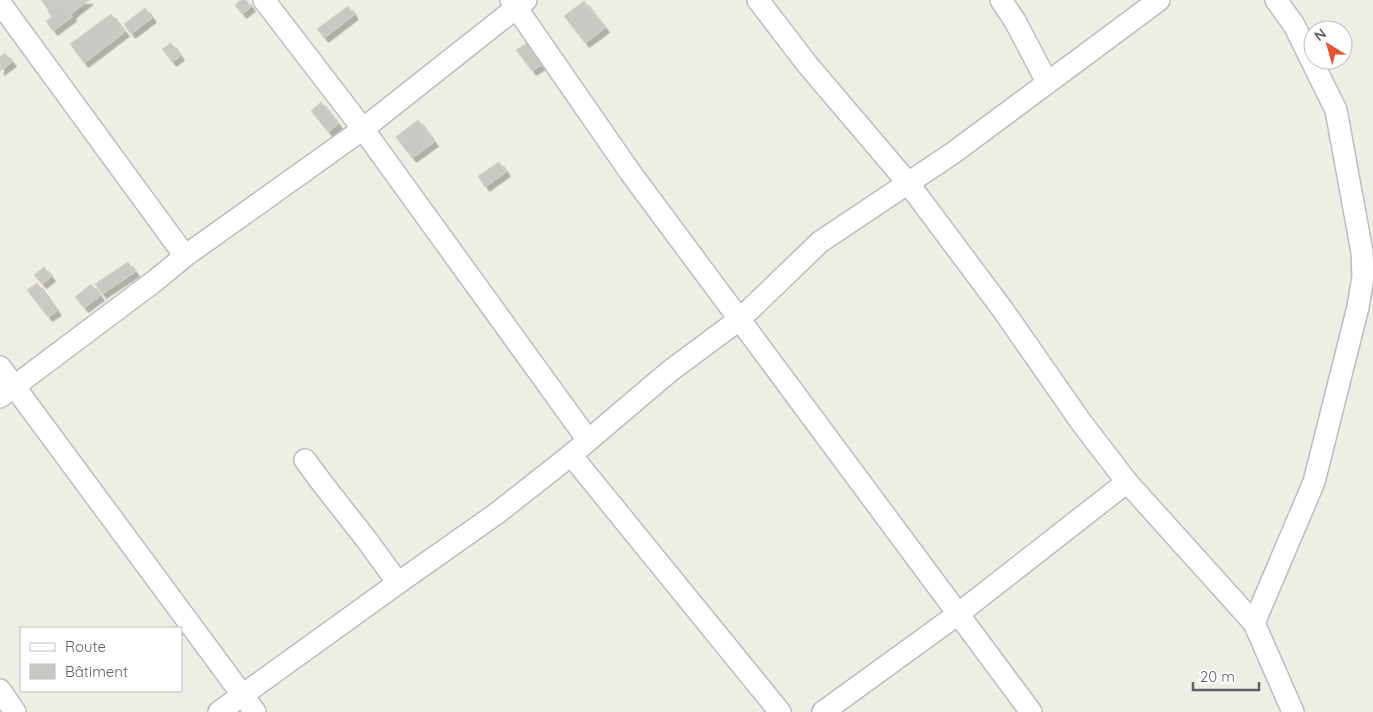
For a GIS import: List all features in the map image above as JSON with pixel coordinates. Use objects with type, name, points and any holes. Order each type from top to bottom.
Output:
[{"type":"street","points":[[264,0],[363,129],[588,440]]},
{"type":"street","points":[[758,0],[807,64],[908,183],[1003,310],[1081,422],[1127,482],[1254,623],[1293,712]]},
{"type":"street","points":[[1001,0],[1015,21],[1047,82]]},
{"type":"street","points":[[219,712],[496,514],[571,455],[670,371],[740,319],[820,242],[953,153],[1159,0]]},
{"type":"street","points":[[1254,623],[1314,482],[1358,307],[1363,277],[1362,252],[1336,110],[1294,25],[1276,0]]},
{"type":"street","points":[[0,3],[185,256]]},
{"type":"street","points":[[7,391],[156,280],[185,256],[363,129],[518,3],[630,172],[1031,712]]},
{"type":"street","points":[[0,367],[7,391],[255,712]]},
{"type":"street","points":[[571,455],[780,712]]},
{"type":"street","points":[[305,460],[398,583]]},
{"type":"street","points":[[823,712],[958,614],[1127,482]]},
{"type":"street","points":[[0,690],[15,712]]},
{"type":"building","points":[[41,0],[89,0],[71,14],[72,17],[53,31],[46,21],[52,17]]},
{"type":"building","points":[[241,0],[246,0],[251,7],[242,14],[235,5]]},
{"type":"building","points":[[584,1],[605,28],[585,43],[564,16]]},
{"type":"building","points":[[348,6],[354,15],[324,38],[317,29]]},
{"type":"building","points":[[145,8],[152,18],[131,34],[124,24]]},
{"type":"building","points":[[111,14],[125,32],[84,63],[70,44]]},
{"type":"building","points":[[528,42],[544,63],[532,71],[516,50]]},
{"type":"building","points":[[171,43],[180,56],[172,62],[162,49]]},
{"type":"building","points":[[5,53],[12,62],[0,71],[0,57]]},
{"type":"building","points":[[321,102],[338,124],[328,132],[311,111]]},
{"type":"building","points":[[418,120],[434,142],[412,158],[396,137]]},
{"type":"building","points":[[499,162],[506,172],[485,187],[478,176]]},
{"type":"building","points":[[128,262],[135,272],[102,294],[95,284]]},
{"type":"building","points":[[44,267],[51,277],[42,284],[34,275]]},
{"type":"building","points":[[37,283],[57,311],[48,317],[27,290]]},
{"type":"building","points":[[91,284],[100,296],[84,308],[75,297]]}]
